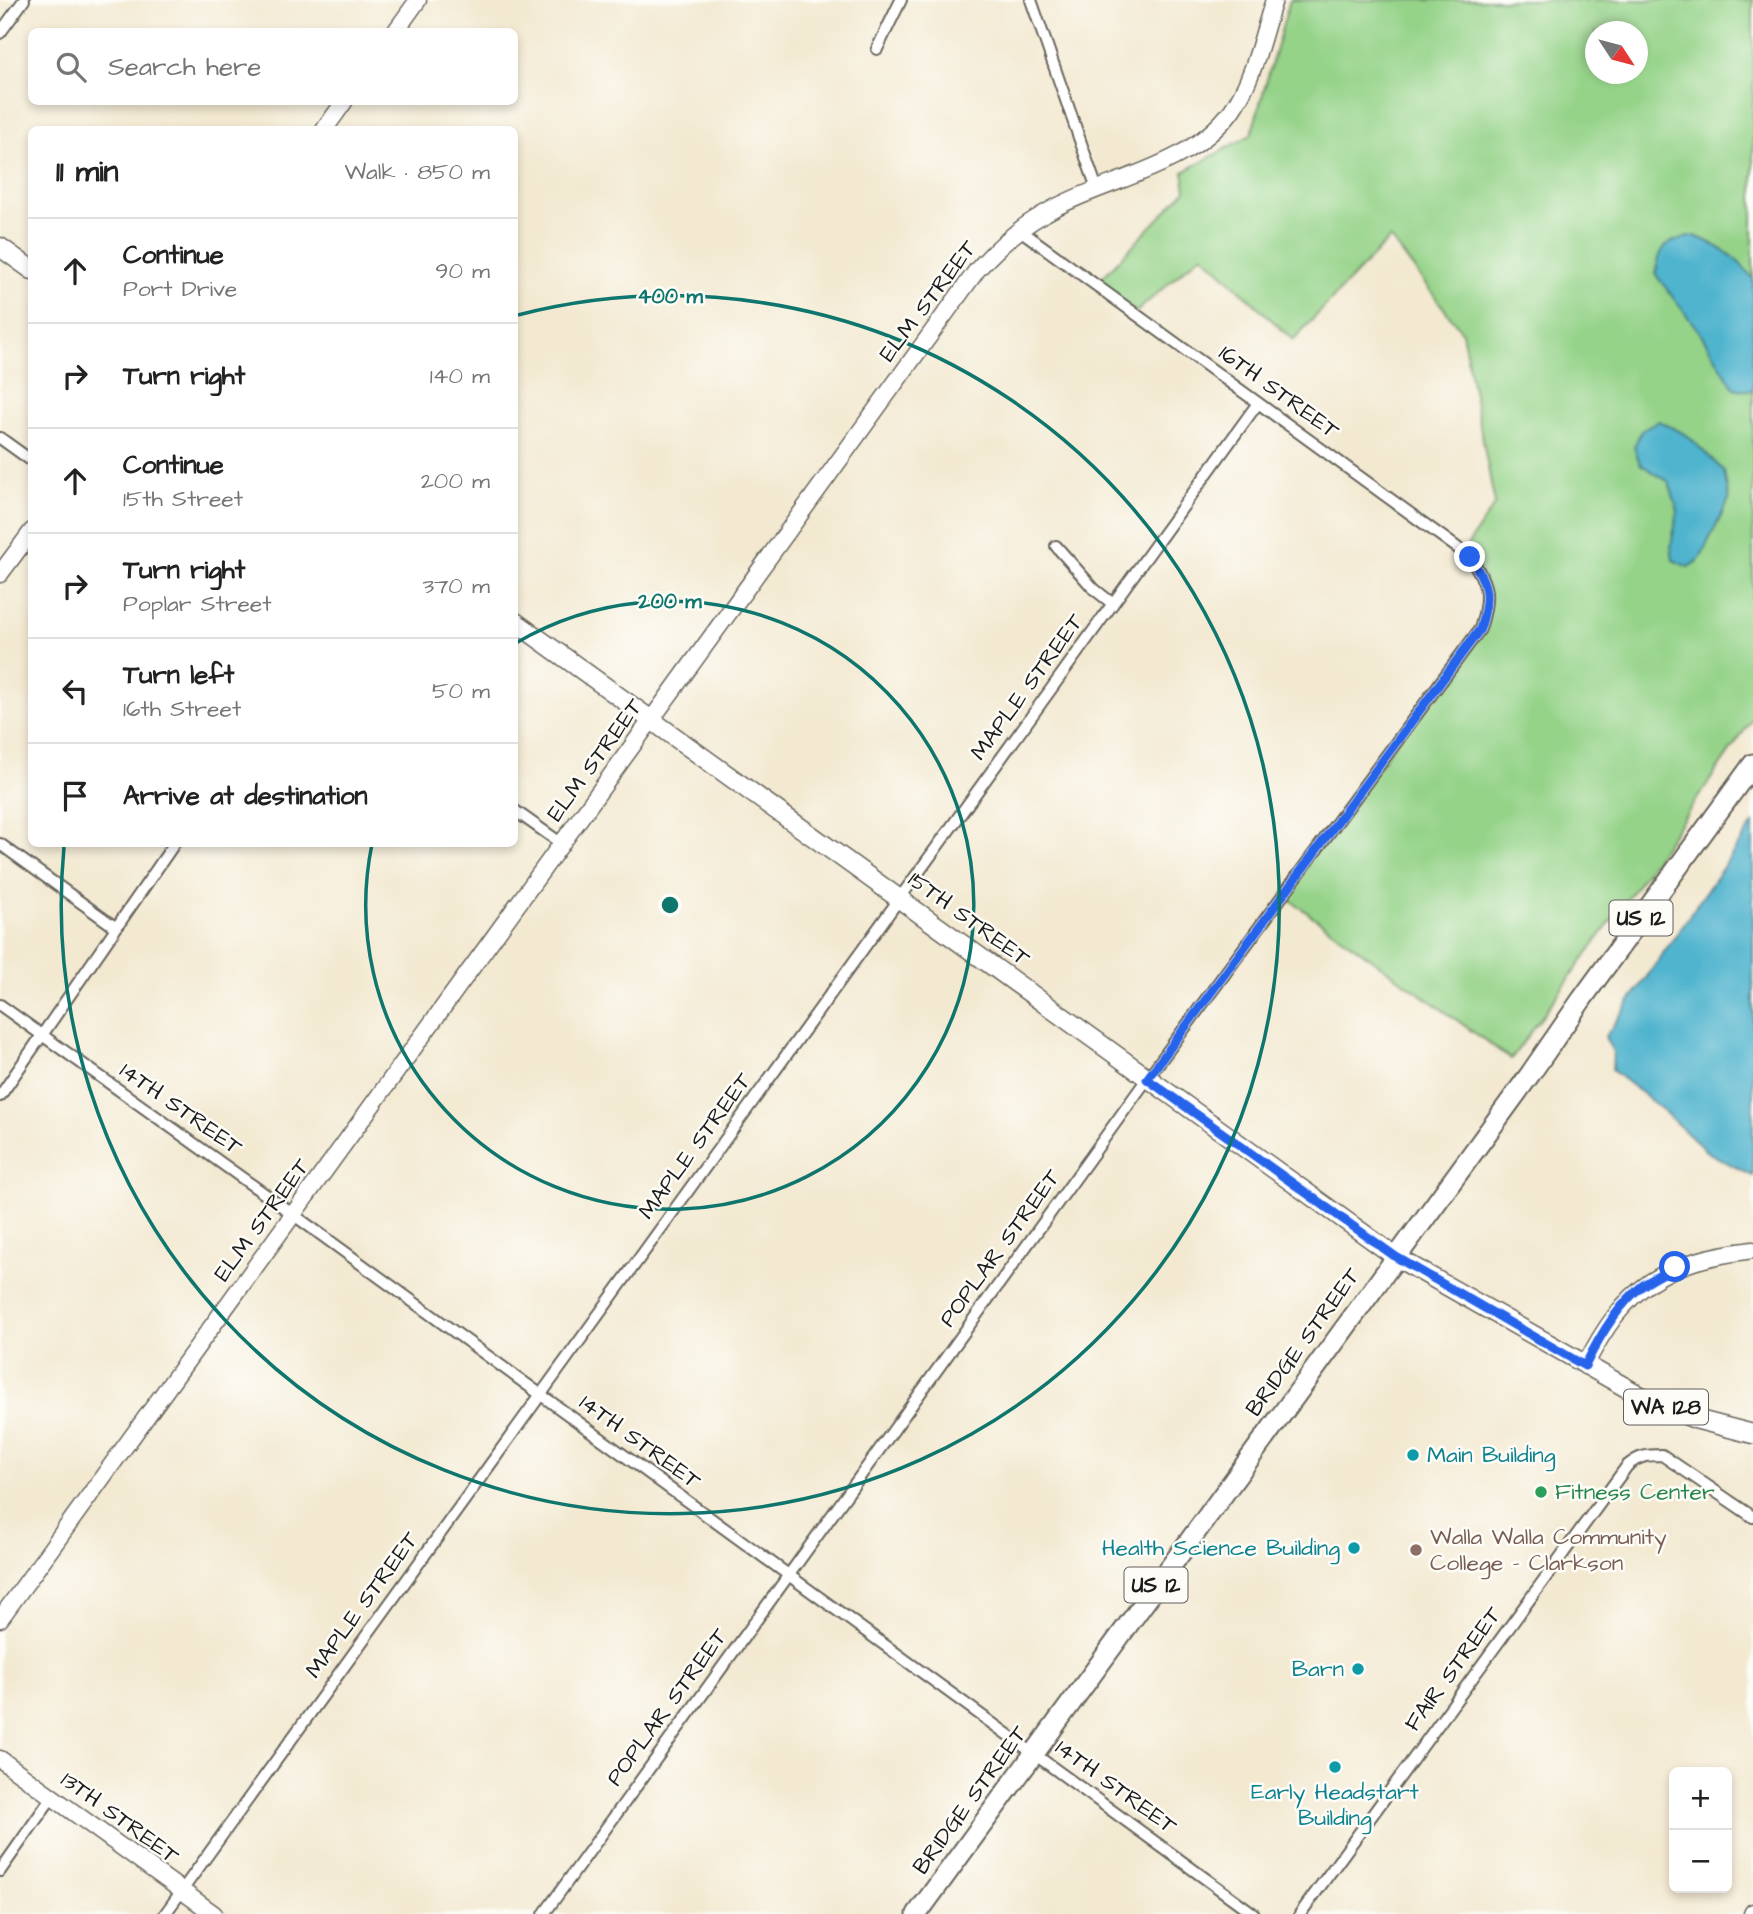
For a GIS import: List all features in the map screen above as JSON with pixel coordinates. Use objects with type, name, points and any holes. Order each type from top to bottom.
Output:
[{"type":"highway","name":"BRIDGE STREET","points":[[917,1914],[1531,1073],[1753,764]]},
{"type":"main road","points":[[398,28],[418,0]]},
{"type":"main road","name":"ELM STREET","points":[[0,1619],[977,270],[1001,244],[1043,214],[1171,159],[1195,145],[1215,127],[1232,110],[1247,83],[1274,0]]},
{"type":"main road","points":[[327,126],[342,105]]},
{"type":"main road","points":[[0,247],[28,267]]},
{"type":"main road","points":[[0,575],[28,536]]},
{"type":"main road","name":"15TH STREET","points":[[518,624],[1396,1257]]},
{"type":"main road","points":[[1585,1366],[1611,1321],[1642,1286],[1675,1267],[1714,1255],[1753,1250]]},
{"type":"main road","name":"WA 128","points":[[1396,1257],[1646,1399],[1695,1419],[1753,1434]]},
{"type":"main road","name":"13TH STREET","points":[[0,1759],[214,1914]]},
{"type":"street","points":[[0,33],[24,0]]},
{"type":"street","points":[[877,49],[901,0]]},
{"type":"street","points":[[1031,0],[1097,189]]},
{"type":"street","name":"16TH STREET","points":[[1020,230],[1470,557],[1483,577],[1487,607]]},
{"type":"street","name":"MAPLE STREET","points":[[165,1914],[1258,403]]},
{"type":"street","points":[[0,438],[28,458]]},
{"type":"street","points":[[1056,546],[1094,589],[1113,604]]},
{"type":"street","name":"POPLAR STREET","points":[[544,1914],[1147,1079],[1480,629],[1487,607]]},
{"type":"street","points":[[518,813],[562,844]]},
{"type":"street","points":[[0,844],[115,927]]},
{"type":"street","points":[[0,1096],[172,847]]},
{"type":"street","name":"14TH STREET","points":[[0,1005],[294,1215],[1254,1914]]},
{"type":"street","name":"FAIR STREET","points":[[1300,1914],[1627,1466],[1636,1458],[1662,1455],[1753,1517]]},
{"type":"street","points":[[0,1871],[52,1797]]},
{"type":"green space","points":[[1290,0],[1753,0],[1753,718],[1645,874],[1511,1059],[1283,895],[1480,629],[1483,577],[1463,552],[1495,504],[1462,332],[1390,238],[1293,340],[1202,254],[1135,313],[1095,285],[1186,190],[1183,172],[1251,135]]},
{"type":"water","points":[[1695,236],[1727,253],[1741,264],[1753,279],[1753,389],[1749,391],[1734,388],[1701,334],[1656,275],[1659,257],[1666,246]]},
{"type":"water","points":[[1659,421],[1687,435],[1724,471],[1729,500],[1699,560],[1688,567],[1673,560],[1671,545],[1678,511],[1669,482],[1640,464],[1634,447],[1641,431]]},
{"type":"water","points":[[1753,824],[1753,1176],[1707,1152],[1659,1107],[1612,1070],[1613,1052],[1605,1037]]},
{"type":"place","name":"Main Building","points":[[1413,1455]]},
{"type":"place","name":"Fitness Center","points":[[1541,1492]]},
{"type":"place","name":"Health Science Building","points":[[1354,1548]]},
{"type":"place","name":"Walla Walla Community College - Clarkson","points":[[1416,1550]]},
{"type":"place","name":"Barn","points":[[1358,1669]]},
{"type":"place","name":"Early Headstart Building","points":[[1335,1767]]},
{"type":"route","points":[[1470,557],[1483,577],[1487,607],[1480,629],[1147,1079],[1396,1257],[1585,1366],[1611,1321],[1642,1286],[1675,1267]]}]
